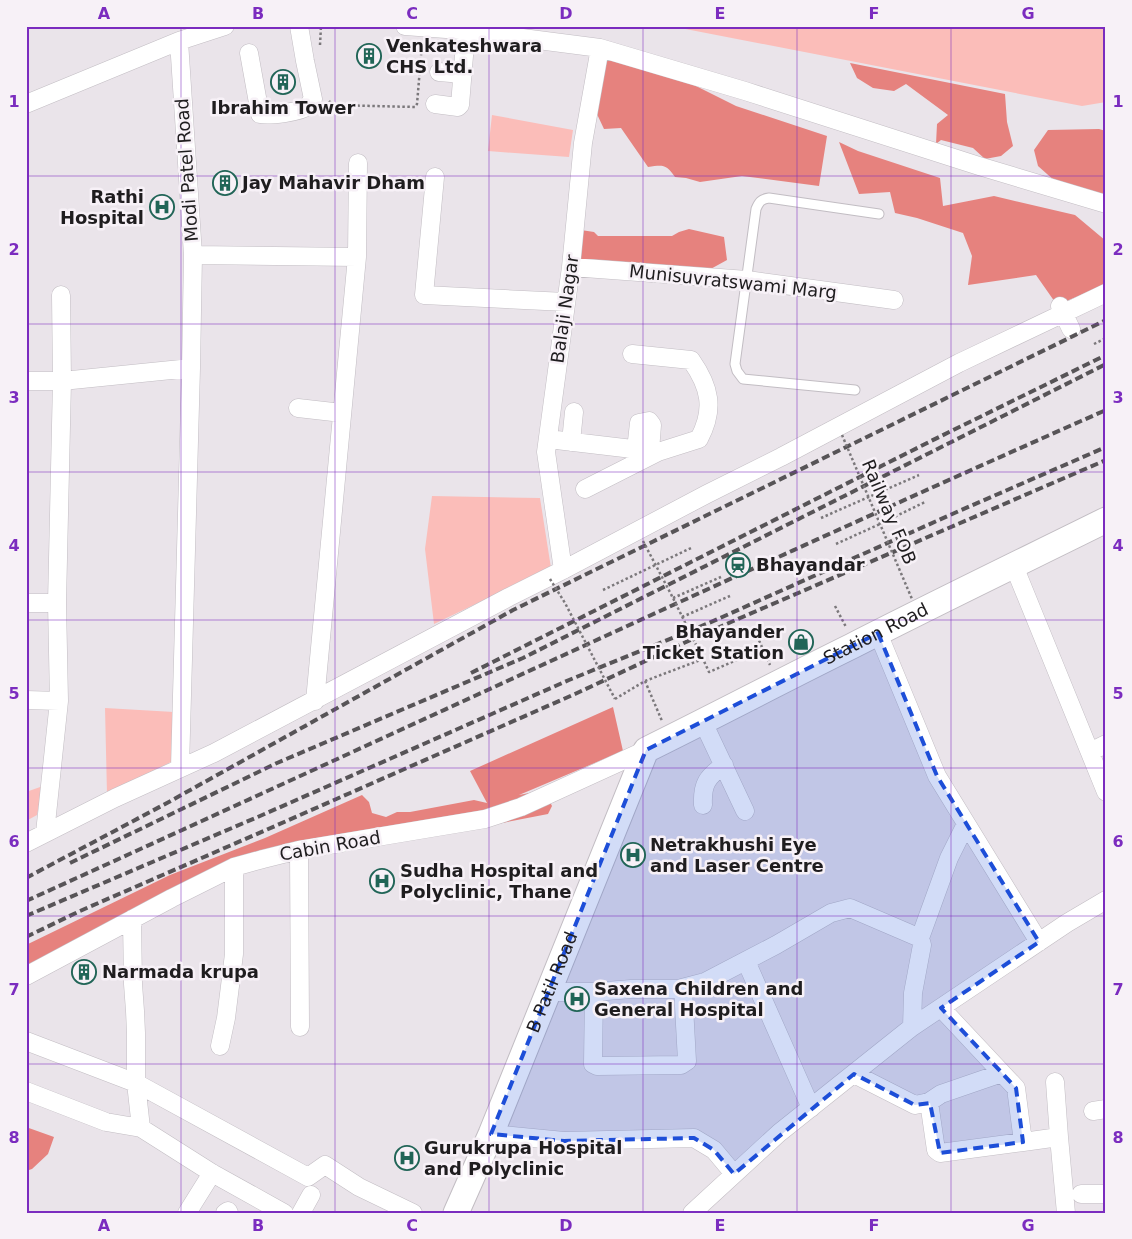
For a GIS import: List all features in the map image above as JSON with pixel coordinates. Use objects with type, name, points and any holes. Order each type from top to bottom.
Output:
[{"type":"main road","name":"Station Road","points":[[646,750],[854,644],[1106,520]]},
{"type":"main road","name":"B Patil Road","points":[[456,1213],[491,1134],[646,750]]},
{"type":"street","points":[[26,104],[179,41],[225,26]]},
{"type":"street","points":[[249,53],[260,114],[266,116],[308,106],[313,99],[299,26]]},
{"type":"street","points":[[409,27],[466,31],[600,48],[745,91],[979,166],[1106,204]]},
{"type":"street","points":[[435,104],[460,105],[466,31]]},
{"type":"street","name":"Modi Patel Road","points":[[179,41],[193,255],[357,257]]},
{"type":"street","name":"Balaji Nagar","points":[[556,575],[546,452],[571,267],[583,143],[600,48]]},
{"type":"street","points":[[439,72],[463,74]]},
{"type":"street","points":[[315,701],[357,257],[358,163]]},
{"type":"street","points":[[435,177],[424,295],[566,302]]},
{"type":"street","points":[[180,768],[193,255]]},
{"type":"street","name":"Munisuvratswami Marg","points":[[571,267],[747,280],[894,300]]},
{"type":"street","points":[[26,843],[116,798],[214,754],[707,494],[786,458],[897,399],[959,363],[1062,310],[1106,292]]},
{"type":"street","points":[[45,833],[59,701],[61,295]]},
{"type":"street","points":[[1062,310],[1071,329]]},
{"type":"street","points":[[548,439],[648,451],[699,440],[704,431],[709,410],[707,390],[701,374],[691,360],[632,354]]},
{"type":"street","points":[[26,381],[62,381],[191,368]]},
{"type":"street","points":[[298,408],[342,413]]},
{"type":"street","points":[[571,442],[574,412]]},
{"type":"street","points":[[585,489],[648,451]]},
{"type":"street","points":[[1014,566],[1106,792]]},
{"type":"street","points":[[26,603],[58,603]]},
{"type":"street","points":[[878,633],[936,776],[1039,942]]},
{"type":"street","points":[[26,700],[59,701]]},
{"type":"street","points":[[703,722],[745,811]]},
{"type":"street","points":[[1090,752],[1106,744]]},
{"type":"street","name":"Cabin Road","points":[[26,976],[234,867],[300,850],[485,819],[521,807],[646,750]]},
{"type":"street","points":[[702,805],[707,779],[724,765]]},
{"type":"street","points":[[912,1027],[913,993],[922,945],[920,938],[949,858],[966,824]]},
{"type":"street","points":[[300,850],[300,1027]]},
{"type":"street","points":[[220,1046],[226,1018],[234,954],[234,867]]},
{"type":"street","points":[[692,1213],[780,1133],[912,1027],[1067,923],[1106,900]]},
{"type":"street","points":[[548,992],[678,989],[705,982],[776,945],[831,913],[850,908],[920,938]]},
{"type":"street","points":[[132,919],[136,1083],[141,1128]]},
{"type":"street","points":[[746,961],[811,1108]]},
{"type":"street","points":[[594,992],[592,1064],[597,1066],[681,1065],[687,1061],[683,988]]},
{"type":"street","points":[[941,1008],[1016,1088],[1023,1142]]},
{"type":"street","points":[[26,1041],[136,1083],[308,1177],[325,1165],[359,1187],[414,1213]]},
{"type":"street","points":[[854,1074],[915,1105],[929,1102],[941,1094],[1002,1073]]},
{"type":"street","points":[[1055,1082],[1058,1137],[1066,1213]]},
{"type":"street","points":[[26,1091],[106,1122],[141,1128],[212,1173],[284,1213]]},
{"type":"street","points":[[929,1102],[936,1150],[940,1153],[1058,1137]]},
{"type":"street","points":[[491,1134],[564,1141],[694,1138],[714,1150],[734,1174]]},
{"type":"street","points":[[187,1213],[212,1173]]},
{"type":"street","points":[[1081,1194],[1106,1194]]},
{"type":"street","points":[[301,1213],[311,1195]]},
{"type":"street","points":[[225,1213],[228,1211],[229,1213]]},
{"type":"lane","points":[[855,390],[743,379],[736,371],[735,364],[756,209],[759,202],[769,198],[879,214]]},
{"type":"path","points":[[320,45],[321,26]]},
{"type":"path","points":[[327,94],[329,102],[333,105],[415,107],[417,104],[422,43],[409,27]]},
{"type":"path","points":[[1094,344],[1106,338]]},
{"type":"path","name":"Railway FOB","points":[[842,435],[912,599]]},
{"type":"path","points":[[821,518],[919,474]]},
{"type":"path","points":[[836,544],[925,502]]},
{"type":"path","points":[[644,541],[709,672],[762,649]]},
{"type":"path","points":[[603,590],[692,548]]},
{"type":"path","points":[[556,575],[565,603],[614,699],[646,681],[703,659]]},
{"type":"path","points":[[673,598],[721,577]]},
{"type":"path","points":[[682,617],[730,596]]},
{"type":"path","points":[[835,606],[854,644]]},
{"type":"path","points":[[757,636],[778,683]]},
{"type":"path","points":[[766,657],[776,653]]},
{"type":"path","points":[[646,681],[668,739]]},
{"type":"highlighted area","points":[[878,633],[937,776],[1039,942],[941,1008],[1016,1088],[1023,1142],[940,1153],[930,1103],[915,1105],[854,1074],[734,1174],[714,1150],[694,1138],[564,1141],[491,1134],[646,750]]},
{"type":"shaded area","points":[[670,26],[1106,26],[1106,102],[1082,106]]},
{"type":"shaded area","points":[[604,56],[684,80],[736,106],[827,136],[819,186],[742,176],[700,182],[675,177],[664,166],[648,167],[621,128],[604,129],[596,112]]},
{"type":"shaded area","points":[[850,63],[1005,94],[1007,122],[1013,146],[1001,156],[985,159],[973,148],[941,140],[936,144],[937,124],[948,115],[906,84],[894,91],[873,88],[857,78]]},
{"type":"shaded area","points":[[492,115],[573,130],[569,157],[488,151]]},
{"type":"shaded area","points":[[1099,129],[1106,131],[1106,196],[1056,182],[1038,166],[1034,150],[1048,130]]},
{"type":"shaded area","points":[[839,142],[858,151],[940,178],[943,206],[994,196],[1075,215],[1106,241],[1105,285],[1057,305],[1036,275],[968,285],[972,256],[963,233],[895,213],[890,192],[859,194]]},
{"type":"shaded area","points":[[689,229],[724,237],[727,260],[707,271],[576,262],[581,230],[594,232],[598,236],[672,236]]},
{"type":"shaded area","points":[[432,496],[540,498],[551,568],[434,624],[425,549]]},
{"type":"shaded area","points":[[613,707],[623,751],[519,795],[544,790],[552,806],[548,814],[436,836],[320,851],[256,864],[26,971],[26,945],[170,875],[265,838],[362,795],[369,802],[372,813],[386,817],[397,812],[410,812],[474,800],[487,803],[470,771]]},
{"type":"shaded area","points":[[105,708],[174,712],[173,761],[107,794]]},
{"type":"shaded area","points":[[43,786],[37,815],[26,821],[26,792]]},
{"type":"shaded area","points":[[26,1127],[54,1137],[48,1154],[32,1169],[26,1171]]},
{"type":"railway","points":[[26,878],[167,803],[513,610],[1106,320]]},
{"type":"railway","points":[[471,673],[1106,355]]},
{"type":"railway","points":[[70,863],[277,763],[523,658],[1106,364]]},
{"type":"railway","points":[[26,901],[835,531],[1106,410]]},
{"type":"railway","points":[[26,916],[260,816],[569,680],[709,623],[1106,447]]},
{"type":"railway","points":[[26,937],[80,911],[575,694],[701,635],[1106,460]]},
{"type":"place","name":"Venkateshwara CHS Ltd.","points":[[369,56]]},
{"type":"place","name":"Ibrahim Tower","points":[[283,82]]},
{"type":"place","name":"Jay Mahavir Dham","points":[[225,183]]},
{"type":"place","name":"Rathi Hospital","points":[[162,207]]},
{"type":"place","name":"Bhayandar","points":[[738,565]]},
{"type":"place","name":"Bhayander Ticket Station","points":[[801,642]]},
{"type":"place","name":"Netrakhushi Eye and Laser Centre","points":[[633,855]]},
{"type":"place","name":"Sudha Hospital and Polyclinic, Thane","points":[[382,881]]},
{"type":"place","name":"Narmada krupa","points":[[84,972]]},
{"type":"place","name":"Saxena Children and General Hospital","points":[[577,999]]},
{"type":"place","name":"Gurukrupa Hospital and Polyclinic","points":[[407,1158]]}]
